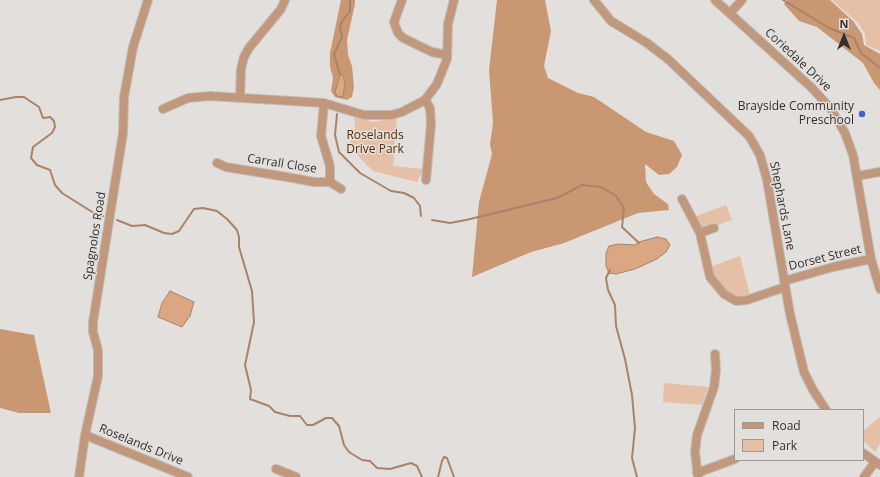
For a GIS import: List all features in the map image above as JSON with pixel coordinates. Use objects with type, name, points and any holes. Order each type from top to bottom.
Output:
[{"type":"street","name":"Spagnolos Road","points":[[79,477],[82,449],[98,376],[98,350],[93,332],[93,322],[123,133],[124,97],[133,47],[148,0]]},
{"type":"street","points":[[240,97],[241,69],[244,57],[249,48],[281,9],[285,0]]},
{"type":"street","points":[[402,0],[394,22],[398,33],[404,38],[432,52],[448,55]]},
{"type":"street","name":"Shephards Lane","points":[[594,0],[611,21],[647,43],[669,60],[749,136],[760,155],[767,180],[784,284],[804,372],[813,390],[825,409]]},
{"type":"street","name":"Coriedale Drive","points":[[715,0],[781,59],[832,109],[846,133],[853,155],[871,259],[880,289]]},
{"type":"street","points":[[730,13],[742,0]]},
{"type":"street","points":[[163,109],[188,98],[210,96],[324,103],[364,115],[391,115],[413,107],[425,100],[437,84],[448,55],[448,24],[452,1]]},
{"type":"street","points":[[425,100],[430,108],[431,114],[431,135],[426,180]]},
{"type":"street","points":[[324,103],[321,136],[330,166],[330,182]]},
{"type":"street","name":"Carrall Close","points":[[217,163],[226,167],[314,182],[330,182],[341,189]]},
{"type":"street","points":[[857,176],[880,172]]},
{"type":"street","name":"Dorset Street","points":[[682,199],[700,233],[710,276],[718,289],[732,300],[747,300],[784,284],[833,267],[871,259]]},
{"type":"street","points":[[700,233],[714,228]]},
{"type":"street","points":[[715,354],[716,370],[714,387],[697,436],[695,452],[697,475],[734,460]]},
{"type":"street","name":"Roselands Drive","points":[[85,435],[188,477]]},
{"type":"street","points":[[864,454],[877,464],[864,477]]},
{"type":"street","points":[[276,469],[296,477]]},
{"type":"green space","points":[[832,0],[880,0],[880,51],[866,45],[865,34],[858,23]]},
{"type":"green space","name":"Roselands Drive Park","points":[[354,116],[373,122],[397,117],[393,166],[424,169],[417,182],[373,171],[361,159],[350,144],[355,128]]},
{"type":"green space","points":[[726,205],[732,220],[701,231],[696,216]]},
{"type":"green space","points":[[740,256],[751,299],[732,300],[707,268]]},
{"type":"green space","points":[[664,383],[708,387],[702,405],[663,402]]},
{"type":"green space","points":[[880,417],[880,444],[875,452],[864,441],[864,430]]},
{"type":"shaded area","points":[[341,0],[355,0],[347,40],[348,55],[352,66],[354,87],[352,97],[347,100],[335,97],[331,91],[333,78],[330,67],[330,53]]},
{"type":"shaded area","points":[[497,0],[545,0],[551,31],[544,66],[548,78],[578,93],[594,97],[646,132],[674,141],[682,155],[677,167],[669,174],[659,175],[645,164],[646,182],[654,194],[668,204],[669,210],[638,213],[564,243],[531,252],[472,277],[479,202],[492,154],[490,144],[493,123],[489,70]]},
{"type":"shaded area","points":[[787,0],[830,0],[853,21],[862,34],[864,45],[880,54],[880,90],[874,83],[863,63],[817,27],[799,21],[784,4]]},
{"type":"shaded area","points":[[340,74],[343,75],[345,83],[343,97],[337,96],[335,93]]},
{"type":"shaded area","points":[[657,237],[666,239],[670,245],[666,252],[657,259],[635,269],[616,274],[609,273],[606,266],[606,253],[609,246],[618,244],[635,245],[639,242]]},
{"type":"shaded area","points":[[170,291],[194,302],[190,316],[182,327],[158,317],[162,303]]},
{"type":"shaded area","points":[[0,329],[34,335],[51,413],[19,413],[0,408]]},
{"type":"waterway","points":[[340,75],[334,54],[342,37],[340,28],[341,23],[350,11],[350,0]]},
{"type":"waterway","points":[[783,0],[829,28],[854,38],[861,53],[880,68]]},
{"type":"waterway","points":[[0,100],[24,97],[39,107],[43,118],[50,117],[54,121],[55,127],[52,133],[33,147],[31,158],[37,165],[50,170],[55,185],[62,193],[97,215],[103,216]]},
{"type":"waterway","points":[[337,114],[335,135],[339,152],[360,173],[391,191],[404,193],[414,198],[420,206],[421,216]]},
{"type":"waterway","points":[[432,220],[450,223],[466,220],[557,198],[582,185],[601,187],[616,196],[624,208],[622,227],[639,243]]},
{"type":"waterway","points":[[117,220],[132,226],[145,225],[164,233],[172,234],[179,231],[194,209],[203,208],[217,211],[227,219],[237,230],[239,247],[252,291],[254,322],[245,365],[251,390],[250,399],[269,406],[275,412],[290,416],[300,416],[307,425],[313,425],[326,418],[332,418],[339,426],[344,445],[349,452],[362,460],[370,461],[377,468],[390,469],[411,463],[417,466],[422,477]]},
{"type":"waterway","points":[[610,270],[606,278],[608,290],[615,305],[616,326],[625,359],[632,395],[635,428],[632,458],[637,477]]},
{"type":"waterway","points":[[438,477],[444,457],[447,458],[454,477]]},
{"type":"place","name":"Brayside Community Preschool","points":[[862,114]]}]
